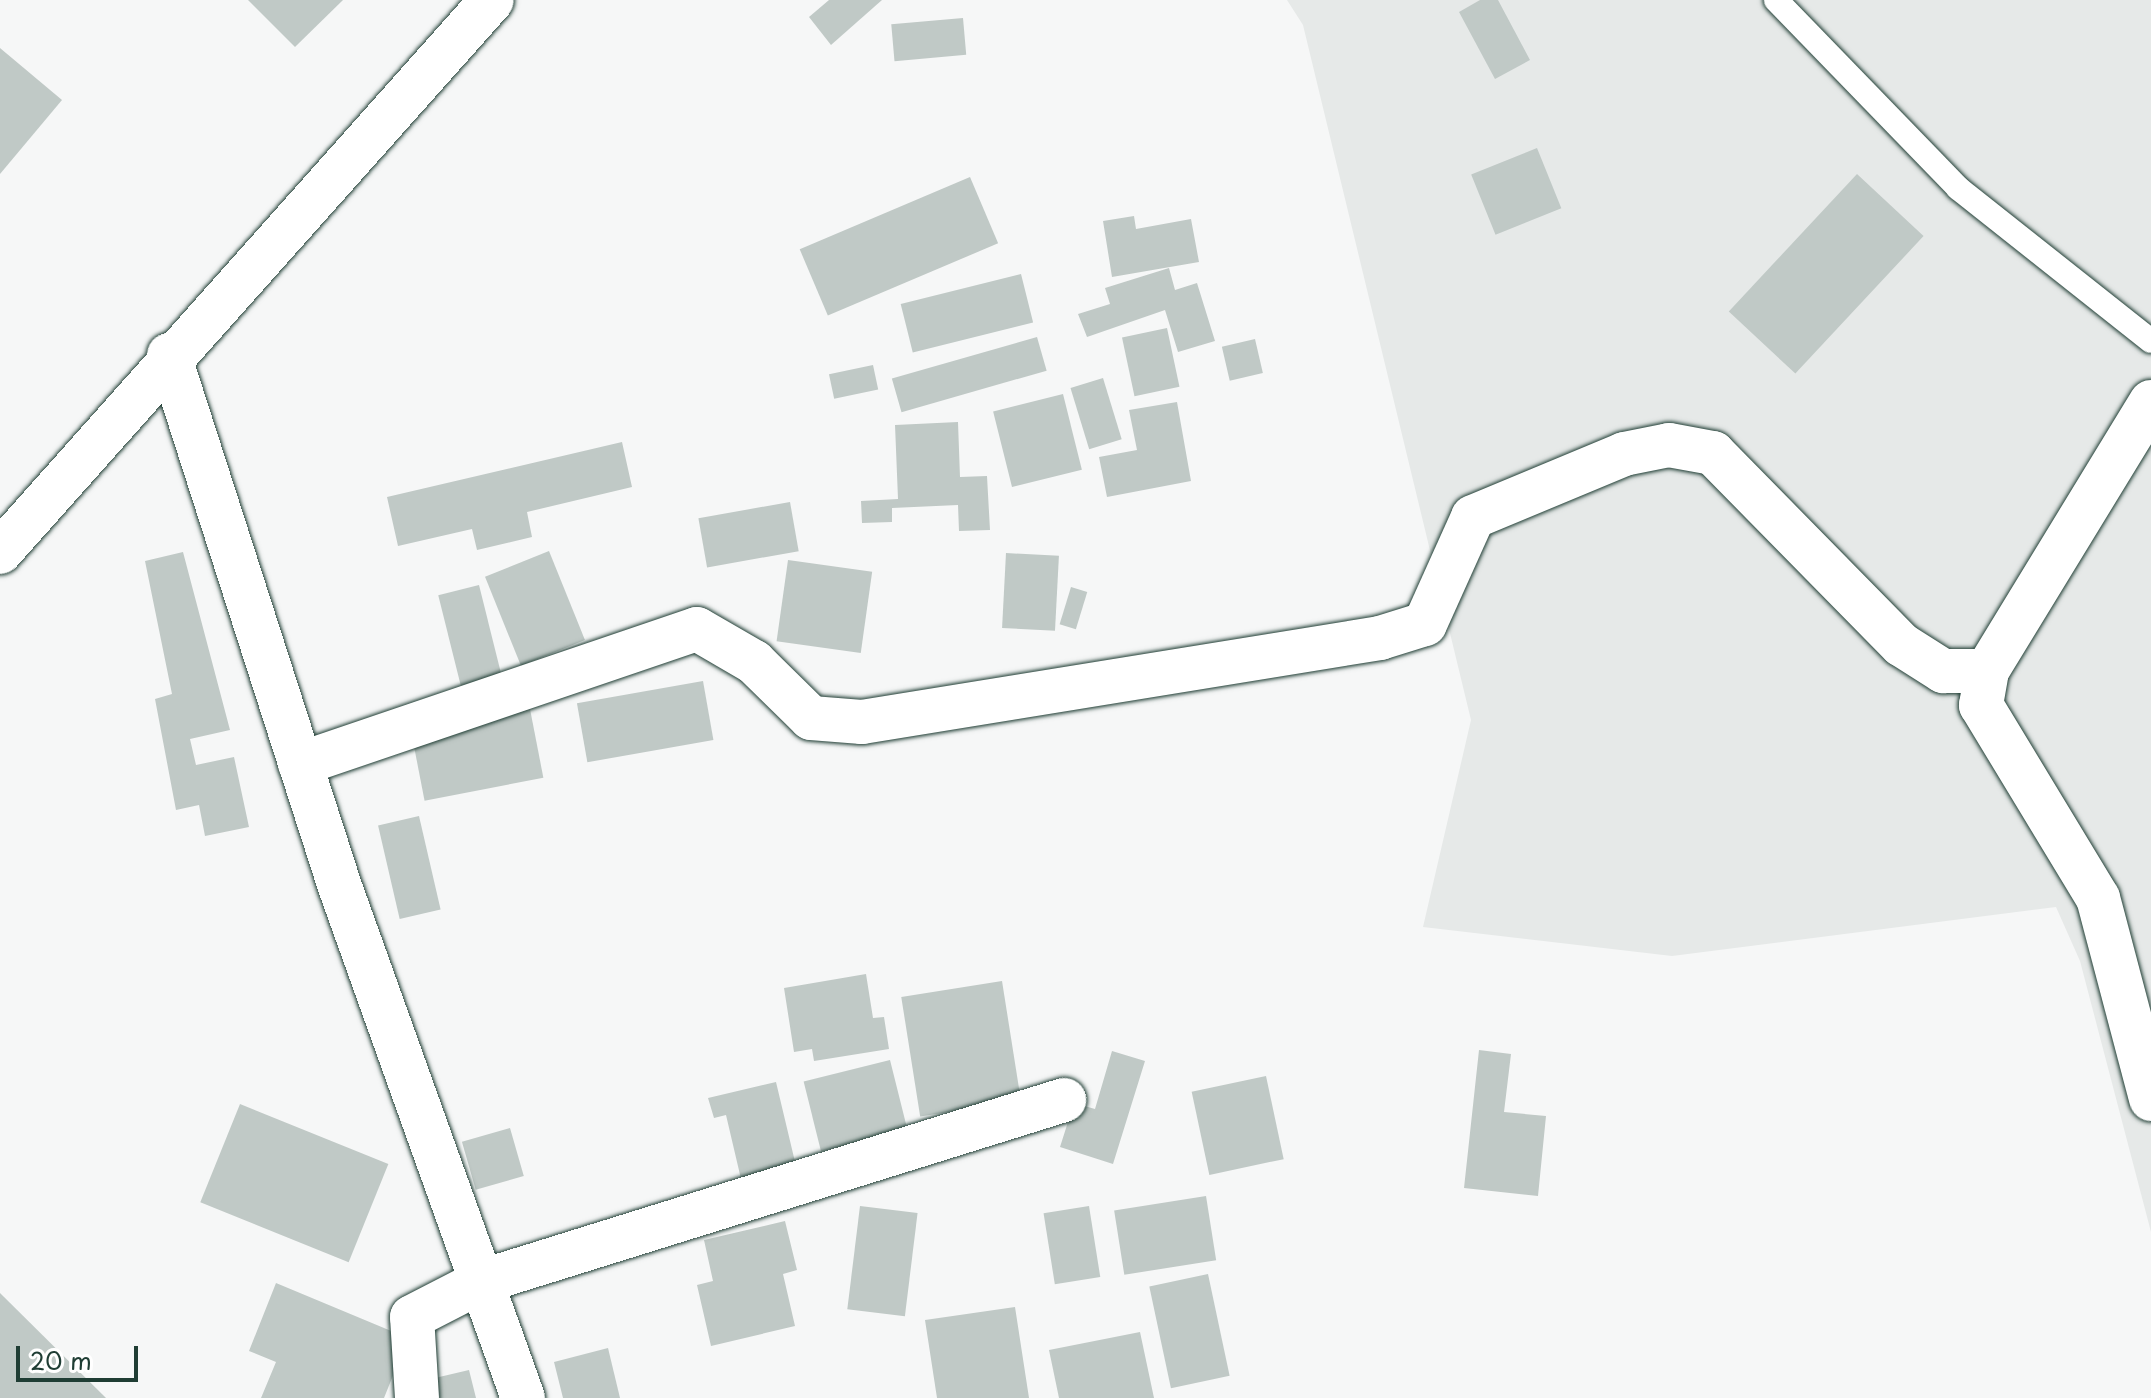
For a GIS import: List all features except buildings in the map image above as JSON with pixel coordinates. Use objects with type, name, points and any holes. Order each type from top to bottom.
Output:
[{"type":"street","points":[[0,552],[474,9]]},
{"type":"street","points":[[169,355],[300,764],[523,1398]]},
{"type":"street","points":[[2151,402],[1987,671],[1981,705],[2098,898],[2151,1099]]},
{"type":"street","points":[[300,764],[697,629],[754,662],[811,718],[862,722],[1380,638],[1425,624],[1473,517],[1624,454],[1669,445],[1713,453],[1902,645],[1943,671],[1987,671]]},
{"type":"street","points":[[417,1398],[412,1317],[480,1282],[1064,1100]]},
{"type":"lane","points":[[1776,0],[1958,188],[2151,341]]},
{"type":"shaded area","points":[[1287,0],[2151,0],[2151,1232],[2080,961],[2056,907],[1672,956],[1423,927],[1471,720],[1303,25]]}]
